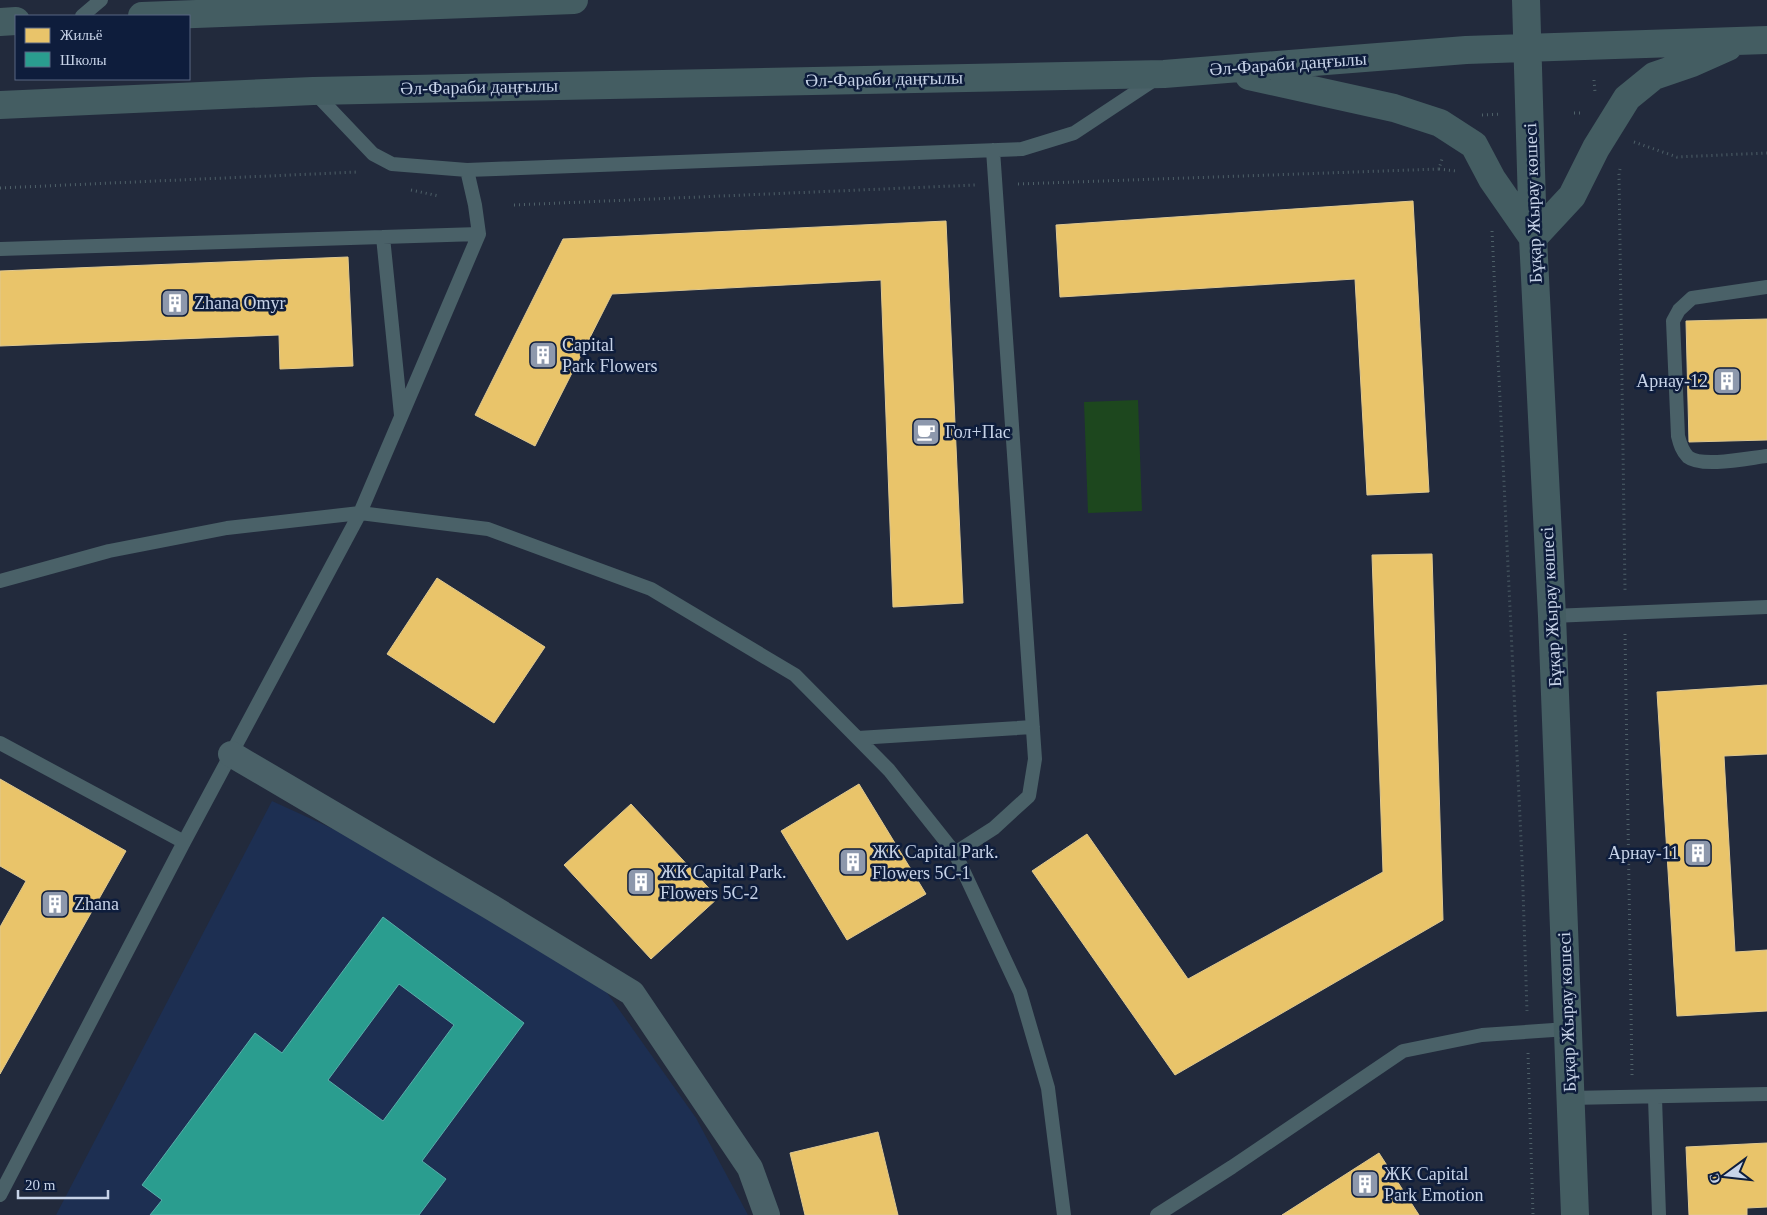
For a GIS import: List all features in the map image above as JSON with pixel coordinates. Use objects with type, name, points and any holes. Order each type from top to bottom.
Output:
[{"type":"main road","points":[[169,15],[574,0]]},
{"type":"main road","name":"Бұқар Жырау көшесі","points":[[1526,0],[1533,238],[1552,616],[1575,1215]]},
{"type":"main road","points":[[0,22],[15,21]]},
{"type":"main road","points":[[1220,69],[1394,108],[1440,122],[1474,145],[1492,179],[1533,238],[1572,196],[1596,148],[1627,98],[1654,76],[1754,41]]},
{"type":"main road","name":"Әл-Фараби даңғылы","points":[[0,104],[313,91],[1164,74],[1466,50],[1754,41]]},
{"type":"street","points":[[231,754],[491,907],[632,993],[750,1168],[766,1215]]},
{"type":"lane","points":[[83,15],[100,0]]},
{"type":"lane","points":[[313,91],[373,154],[392,164],[466,170],[1022,149],[1074,133],[1164,74]]},
{"type":"lane","points":[[955,853],[994,828],[1029,796],[1035,759],[993,150]]},
{"type":"lane","points":[[0,1195],[184,842],[360,512],[479,234],[475,205],[466,170]]},
{"type":"lane","points":[[0,249],[479,234]]},
{"type":"lane","points":[[383,237],[401,416]]},
{"type":"lane","points":[[1767,287],[1692,298],[1680,310],[1673,321],[1678,436],[1682,450],[1690,458],[1703,462],[1767,456]]},
{"type":"lane","points":[[0,581],[108,551],[227,528],[360,512],[488,528],[652,589],[795,675],[889,770],[955,853],[1023,1001],[1048,1088],[1064,1215]]},
{"type":"lane","points":[[1552,616],[1767,607]]},
{"type":"lane","points":[[858,738],[1033,727]]},
{"type":"lane","points":[[0,743],[184,842]]},
{"type":"lane","points":[[1157,1215],[1232,1167],[1403,1051],[1482,1035],[1568,1029]]},
{"type":"lane","points":[[1570,1098],[1632,1096],[1655,1098],[1767,1094]]},
{"type":"lane","points":[[1655,1098],[1659,1215]]},
{"type":"path","points":[[1480,115],[1505,114]]},
{"type":"path","points":[[1611,123],[1630,140],[1677,157],[1767,153]]},
{"type":"path","points":[[1621,165],[1619,183],[1625,614]]},
{"type":"path","points":[[1439,168],[1459,172]]},
{"type":"path","points":[[0,188],[358,172],[364,177]]},
{"type":"path","points":[[405,189],[439,196]]},
{"type":"path","points":[[1491,226],[1522,860],[1533,1215]]},
{"type":"path","points":[[1625,633],[1632,1076]]},
{"type":"shaded area","points":[[272,801],[460,887],[593,973],[696,1118],[748,1215],[56,1215]]},
{"type":"green space","points":[[1138,400],[1142,511],[1088,513],[1084,402]]},
{"type":"building: Жильё","points":[[1413,201],[1429,492],[1367,495],[1355,279],[1060,297],[1056,225]]},
{"type":"building: Жильё","name":"Capital Park Flowers","points":[[946,221],[963,603],[893,607],[881,280],[612,294],[535,446],[475,415],[563,239]]},
{"type":"building: Жильё","name":"Zhana Omyr","points":[[348,257],[353,366],[280,369],[279,335],[0,346],[0,271]]},
{"type":"building: Жильё","name":"Арнау-12","points":[[1767,319],[1767,440],[1689,442],[1686,321]]},
{"type":"building: Жильё","points":[[1432,554],[1443,920],[1175,1075],[1032,871],[1087,834],[1188,979],[1383,872],[1372,555]]},
{"type":"building: Жильё","points":[[437,578],[545,647],[494,723],[387,654]]},
{"type":"building: Жильё","name":"Арнау-11","points":[[1767,685],[1767,754],[1724,756],[1735,952],[1767,950],[1767,1011],[1677,1016],[1657,692]]},
{"type":"building: Жильё","name":"Zhana","points":[[0,779],[126,851],[0,1074],[0,927],[26,881],[0,866]]},
{"type":"building: Жильё","name":"ЖК Capital Park. Flowers 5C-1","points":[[859,784],[926,894],[847,940],[781,831]]},
{"type":"building: Жильё","name":"ЖК Capital Park. Flowers 5C-2","points":[[631,804],[718,898],[651,959],[564,865]]},
{"type":"building: Жильё","points":[[878,1132],[898,1215],[805,1215],[790,1153]]},
{"type":"building: Жильё","points":[[1767,1143],[1767,1207],[1747,1208],[1747,1215],[1689,1215],[1686,1147]]},
{"type":"building: Жильё","name":"ЖК Capital Park Emotion","points":[[1379,1153],[1419,1215],[1282,1215]]},
{"type":"building: Школы","points":[[383,917],[524,1023],[422,1161],[446,1179],[419,1215],[150,1215],[162,1200],[142,1185],[255,1033],[282,1053]],"holes":[[[399,984],[454,1025],[383,1121],[328,1080]]]},
{"type":"place","name":"Zhana Omyr","points":[[175,303]]},
{"type":"place","name":"Capital Park Flowers","points":[[543,355]]},
{"type":"place","name":"Арнау-12","points":[[1727,381]]},
{"type":"place","name":"Гол+Пас","points":[[926,432]]},
{"type":"place","name":"Арнау-11","points":[[1698,853]]},
{"type":"place","name":"ЖК Capital Park. Flowers 5C-1","points":[[853,862]]},
{"type":"place","name":"ЖК Capital Park. Flowers 5C-2","points":[[641,882]]},
{"type":"place","name":"Zhana","points":[[55,904]]},
{"type":"place","name":"ЖК Capital Park Emotion","points":[[1365,1184]]}]
